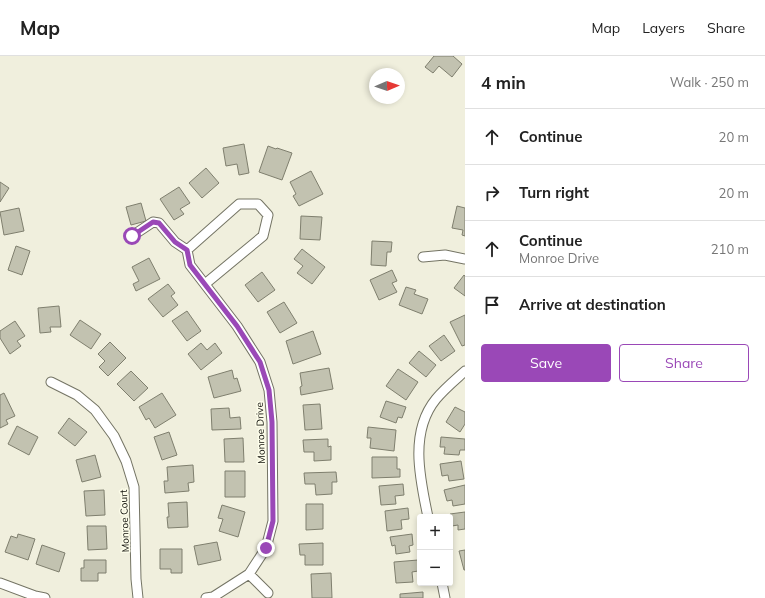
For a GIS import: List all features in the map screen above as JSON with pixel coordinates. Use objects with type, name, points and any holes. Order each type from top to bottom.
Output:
[{"type":"street","points":[[132,236],[153,222],[159,223],[175,242],[187,250],[239,204],[258,204],[268,215],[264,236],[205,284]]},
{"type":"street","name":"Monroe Drive","points":[[187,250],[190,265],[237,326],[260,362],[269,390],[272,422],[273,521],[266,548],[249,574],[213,597],[206,598]]},
{"type":"street","points":[[422,257],[446,255],[465,260]]},
{"type":"street","points":[[427,514],[420,479],[418,460],[422,428],[427,413],[435,399],[465,372]]},
{"type":"street","name":"Monroe Court","points":[[51,382],[77,395],[94,410],[114,436],[126,460],[134,487],[136,579],[138,598]]},
{"type":"street","points":[[249,574],[268,593]]},
{"type":"street","points":[[0,584],[45,598]]},
{"type":"street","points":[[443,586],[445,598]]},
{"type":"building","points":[[434,56],[453,56],[462,64],[452,77],[439,66],[433,73],[425,67]]},
{"type":"building","points":[[244,144],[249,173],[239,175],[237,164],[226,166],[223,148]]},
{"type":"building","points":[[268,146],[292,153],[282,180],[259,172]]},
{"type":"building","points":[[206,168],[219,183],[202,198],[189,183]]},
{"type":"building","points":[[311,171],[323,194],[299,206],[293,196],[296,194],[290,182]]},
{"type":"building","points":[[0,182],[9,188],[0,202]]},
{"type":"building","points":[[179,187],[190,203],[180,209],[184,214],[174,220],[160,199]]},
{"type":"building","points":[[141,203],[146,221],[131,225],[126,207]]},
{"type":"building","points":[[457,206],[465,208],[465,236],[462,235],[463,230],[452,228]]},
{"type":"building","points":[[19,208],[24,231],[4,235],[0,212]]},
{"type":"building","points":[[301,216],[322,217],[320,240],[300,239]]},
{"type":"building","points":[[372,241],[392,242],[391,252],[387,252],[386,266],[371,265]]},
{"type":"building","points":[[16,246],[30,251],[22,275],[8,270]]},
{"type":"building","points":[[302,249],[325,267],[312,284],[297,273],[303,266],[294,259]]},
{"type":"building","points":[[149,258],[160,279],[136,291],[133,284],[139,281],[132,267]]},
{"type":"building","points":[[392,270],[397,281],[392,283],[397,292],[379,300],[370,280]]},
{"type":"building","points":[[262,272],[275,290],[258,302],[245,285]]},
{"type":"building","points":[[464,275],[465,276],[465,296],[454,288]]},
{"type":"building","points":[[168,284],[175,293],[171,296],[178,305],[163,317],[148,299]]},
{"type":"building","points":[[406,287],[416,290],[414,294],[428,299],[422,314],[399,305]]},
{"type":"building","points":[[284,302],[297,323],[280,333],[267,312]]},
{"type":"building","points":[[59,306],[61,327],[50,327],[51,332],[40,333],[38,308]]},
{"type":"building","points":[[187,311],[201,331],[187,341],[172,321]]},
{"type":"building","points":[[465,315],[465,345],[462,346],[450,322]]},
{"type":"building","points":[[80,320],[101,334],[91,349],[70,335]]},
{"type":"building","points":[[15,321],[25,336],[17,341],[21,346],[10,354],[0,338],[0,331]]},
{"type":"building","points":[[313,331],[321,354],[293,364],[286,341]]},
{"type":"building","points":[[444,335],[455,351],[441,361],[429,346]]},
{"type":"building","points":[[110,342],[126,358],[108,376],[99,367],[105,361],[98,354]]},
{"type":"building","points":[[201,343],[207,350],[215,343],[222,353],[201,370],[188,354]]},
{"type":"building","points":[[419,351],[436,365],[426,377],[409,363]]},
{"type":"building","points":[[329,368],[333,389],[301,395],[300,387],[302,386],[300,373]]},
{"type":"building","points":[[398,369],[418,382],[406,400],[386,386]]},
{"type":"building","points":[[232,370],[234,379],[237,378],[241,391],[214,398],[208,377]]},
{"type":"building","points":[[131,371],[148,388],[134,401],[117,384]]},
{"type":"building","points":[[4,393],[15,416],[6,420],[8,424],[0,428],[0,395]]},
{"type":"building","points":[[162,393],[176,415],[155,428],[149,418],[146,420],[139,407]]},
{"type":"building","points":[[386,401],[406,407],[402,418],[398,417],[396,423],[380,417]]},
{"type":"building","points":[[320,404],[322,429],[305,430],[303,405]]},
{"type":"building","points":[[455,407],[465,412],[465,424],[460,432],[446,422]]},
{"type":"building","points":[[229,408],[230,418],[240,417],[241,429],[212,430],[211,409]]},
{"type":"building","points":[[69,418],[87,432],[75,446],[58,433]]},
{"type":"building","points":[[17,426],[38,437],[29,455],[8,444]]},
{"type":"building","points":[[368,427],[396,430],[394,451],[370,448],[371,438],[367,438]]},
{"type":"building","points":[[169,432],[177,455],[162,460],[154,437]]},
{"type":"building","points":[[441,437],[465,439],[465,450],[460,450],[459,455],[444,454],[445,447],[440,447]]},
{"type":"building","points":[[243,438],[244,462],[225,462],[224,439]]},
{"type":"building","points":[[328,439],[328,447],[331,446],[331,460],[314,461],[314,452],[304,452],[303,440]]},
{"type":"building","points":[[95,455],[101,477],[82,482],[76,460]]},
{"type":"building","points":[[372,457],[397,457],[397,469],[400,469],[400,477],[372,478]]},
{"type":"building","points":[[461,461],[464,479],[449,481],[448,475],[442,476],[440,464]]},
{"type":"building","points":[[193,465],[194,482],[188,483],[189,491],[165,493],[164,481],[168,481],[167,467]]},
{"type":"building","points":[[225,471],[245,471],[245,497],[225,497]]},
{"type":"building","points":[[336,472],[337,482],[332,482],[332,494],[316,495],[315,484],[305,484],[304,473]]},
{"type":"building","points":[[403,484],[404,495],[395,496],[396,504],[381,505],[379,486]]},
{"type":"building","points":[[465,485],[465,504],[453,506],[452,500],[447,501],[444,490]]},
{"type":"building","points":[[104,490],[105,515],[86,516],[84,491]]},
{"type":"building","points":[[187,502],[188,527],[168,528],[168,503]]},
{"type":"building","points":[[306,504],[323,504],[323,529],[306,530]]},
{"type":"building","points":[[222,505],[245,512],[238,537],[219,531],[223,519],[218,518]]},
{"type":"building","points":[[408,508],[409,519],[401,520],[402,529],[387,531],[385,511]]},
{"type":"building","points":[[465,512],[465,529],[458,530],[458,525],[453,526],[453,514],[450,514]]},
{"type":"building","points":[[87,526],[106,526],[107,549],[88,550]]},
{"type":"building","points":[[18,534],[35,539],[28,560],[5,552],[11,536],[17,538]]},
{"type":"building","points":[[412,534],[413,545],[409,546],[410,552],[396,554],[395,545],[392,546],[390,537]]},
{"type":"building","points":[[217,542],[221,560],[198,565],[194,546]]},
{"type":"building","points":[[323,543],[323,565],[305,565],[305,555],[300,555],[299,544]]},
{"type":"building","points":[[42,545],[65,553],[59,572],[36,564]]},
{"type":"building","points":[[160,549],[182,549],[182,573],[171,573],[171,569],[160,569]]},
{"type":"building","points":[[465,550],[465,570],[464,570],[459,551]]},
{"type":"building","points":[[84,560],[106,560],[106,573],[98,573],[98,581],[81,581],[81,568],[84,568]]},
{"type":"building","points":[[417,560],[417,571],[412,572],[413,582],[396,583],[394,562]]},
{"type":"building","points":[[331,573],[332,598],[312,598],[311,574]]},
{"type":"building","points":[[423,592],[423,598],[400,598],[400,594]]},
{"type":"route","points":[[132,236],[153,222],[159,223],[175,242],[187,250],[190,265],[237,326],[260,362],[269,390],[272,422],[273,521],[266,548]]}]
